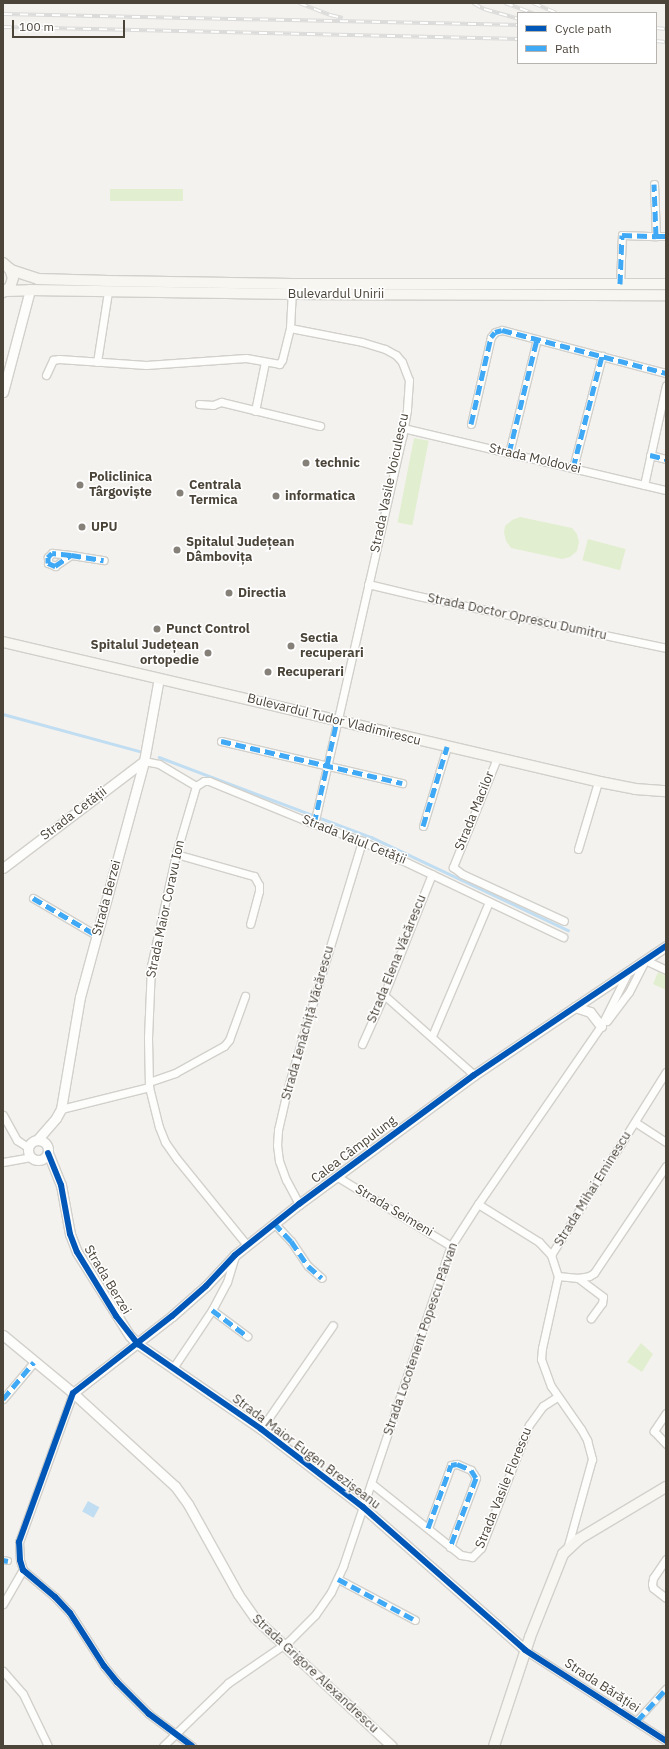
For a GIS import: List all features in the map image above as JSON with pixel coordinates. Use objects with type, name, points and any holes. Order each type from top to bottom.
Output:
[{"type":"main road","name":"Bulevardul Unirii","points":[[5,264],[38,279],[189,292],[292,294],[666,295]]},
{"type":"main road","points":[[5,264],[13,276],[12,282],[5,292]]},
{"type":"main road","name":"Bulevardul Unirii","points":[[5,292],[189,282],[292,284],[666,284]]},
{"type":"main road","points":[[189,282],[189,292]]},
{"type":"main road","points":[[292,284],[292,294]]},
{"type":"main road","points":[[620,284],[620,295]]},
{"type":"main road","name":"Bulevardul Tudor Vladimirescu","points":[[3,642],[598,782],[636,789],[666,791]]},
{"type":"main road","points":[[494,1746],[525,1650],[556,1570],[567,1549],[579,1539],[666,1487]]},
{"type":"street","points":[[654,184],[656,236]]},
{"type":"street","points":[[620,284],[622,235],[666,236]]},
{"type":"street","points":[[97,362],[108,286]]},
{"type":"street","points":[[3,392],[30,290]]},
{"type":"street","points":[[46,375],[53,360],[59,359],[146,365],[246,358],[276,364],[281,362],[290,328],[292,294]]},
{"type":"street","name":"Strada Vasile Voiculescu","points":[[290,328],[386,349],[396,355],[402,362],[409,380],[409,392],[403,428],[314,824]]},
{"type":"street","points":[[471,424],[491,337],[495,332],[502,330],[666,373]]},
{"type":"street","points":[[509,453],[537,339]]},
{"type":"street","points":[[573,468],[602,356]]},
{"type":"street","points":[[255,411],[265,362]]},
{"type":"street","points":[[644,485],[666,385]]},
{"type":"street","points":[[199,404],[213,405],[221,402],[320,426]]},
{"type":"street","name":"Strada Moldovei","points":[[403,428],[666,490]]},
{"type":"street","points":[[650,455],[666,459]]},
{"type":"street","points":[[71,555],[104,560]]},
{"type":"street","name":"Strada Doctor Oprescu Dumitru","points":[[368,584],[418,596],[666,648]]},
{"type":"street","name":"Strada Berzei","points":[[37,1140],[56,1118],[61,1109],[80,997],[144,760],[159,678]]},
{"type":"street","points":[[221,741],[402,783]]},
{"type":"street","points":[[423,826],[447,747]]},
{"type":"street","name":"Strada Macilor","points":[[497,758],[453,864],[456,870],[462,874],[564,921]]},
{"type":"street","points":[[144,760],[159,764],[196,786]]},
{"type":"street","name":"Strada Cetății","points":[[3,868],[144,760]]},
{"type":"street","name":"Strada Valul Cetății","points":[[196,786],[204,781],[208,781],[314,824],[362,841],[563,937]]},
{"type":"street","points":[[578,849],[598,782]]},
{"type":"street","name":"Strada Maior Coravu Ion","points":[[196,786],[176,854],[151,966],[148,1016],[149,1084],[159,1127],[165,1142],[177,1160],[247,1245]]},
{"type":"street","name":"Strada Ienăchiță Văcărescu","points":[[299,1204],[286,1180],[279,1161],[277,1145],[278,1130],[296,1060],[362,841]]},
{"type":"street","points":[[176,854],[254,876],[259,885],[259,891],[250,924]]},
{"type":"street","name":"Strada Elena Văcărescu","points":[[362,1044],[384,995],[432,874]]},
{"type":"street","points":[[33,898],[96,935]]},
{"type":"street","points":[[432,1036],[489,902]]},
{"type":"street","name":"Calea Câmpulung","points":[[72,1393],[138,1344],[197,1294],[235,1255],[336,1176],[474,1075],[666,946]]},
{"type":"street","points":[[575,1007],[590,1012],[601,1026],[629,992],[646,960],[666,970]]},
{"type":"street","name":"Strada Locotenent Popescu Pârvan","points":[[163,1746],[228,1683],[254,1664],[284,1646],[315,1615],[338,1579],[451,1246],[478,1204],[601,1026],[628,972]]},
{"type":"street","points":[[384,995],[432,1036],[474,1075]]},
{"type":"street","points":[[61,1109],[149,1084],[175,1074],[224,1046],[229,1040],[245,996]]},
{"type":"street","name":"Strada Mihai Eminescu","points":[[550,1255],[666,1072]]},
{"type":"street","points":[[3,1115],[17,1140],[31,1154],[56,1174]]},
{"type":"street","name":"Strada Berzei","points":[[56,1118],[47,1149],[61,1185],[70,1234],[77,1252],[116,1316],[138,1344]]},
{"type":"street","points":[[635,1122],[666,1142]]},
{"type":"street","points":[[3,1162],[19,1159],[31,1154],[43,1159],[47,1149],[43,1141],[37,1140],[31,1143],[31,1154]]},
{"type":"street","points":[[558,1276],[578,1278],[589,1276],[594,1273],[665,1168]]},
{"type":"street","name":"Strada Seimeni","points":[[336,1176],[451,1246]]},
{"type":"street","points":[[478,1204],[539,1242],[550,1255],[558,1276],[542,1348],[541,1359],[546,1375],[557,1397],[581,1428],[591,1450],[592,1459],[567,1549]]},
{"type":"street","points":[[274,1223],[291,1241],[308,1266],[322,1278]]},
{"type":"street","points":[[173,1368],[212,1310],[227,1282],[235,1255]]},
{"type":"street","points":[[578,1278],[603,1297],[602,1303],[591,1318]]},
{"type":"street","points":[[212,1310],[247,1336]]},
{"type":"street","points":[[261,1429],[333,1325]]},
{"type":"street","name":"Strada Grigore Alexandrescu","points":[[3,1335],[72,1393],[175,1486],[188,1504],[246,1607],[284,1646],[392,1746]]},
{"type":"street","name":"Strada Maior Eugen Brezișeanu","points":[[138,1344],[261,1429],[363,1507],[525,1650]]},
{"type":"street","points":[[3,1399],[34,1362]]},
{"type":"street","points":[[72,1393],[19,1542],[18,1555],[23,1570],[66,1609],[104,1666],[139,1705],[174,1734],[192,1746]]},
{"type":"street","name":"Strada Vasile Florescu","points":[[371,1483],[461,1556],[472,1557],[482,1548],[529,1425],[543,1406],[557,1397]]},
{"type":"street","points":[[666,1413],[654,1431],[666,1444]]},
{"type":"street","points":[[428,1528],[449,1469],[454,1464],[471,1470],[476,1478],[450,1546]]},
{"type":"street","points":[[666,1560],[653,1578],[652,1584],[654,1588],[666,1598]]},
{"type":"street","points":[[3,1604],[23,1570]]},
{"type":"street","points":[[338,1579],[415,1620]]},
{"type":"street","name":"Strada Bărăției","points":[[525,1650],[666,1741]]},
{"type":"street","points":[[3,1671],[23,1694],[48,1746]]},
{"type":"street","points":[[637,1721],[666,1689]]},
{"type":"green space","points":[[110,189],[183,189],[183,201],[110,201]]},
{"type":"green space","points":[[414,438],[429,441],[412,525],[398,522]]},
{"type":"green space","points":[[520,517],[572,528],[577,534],[579,542],[577,551],[570,557],[562,559],[511,548],[506,541],[504,533],[505,526],[512,520]]},
{"type":"green space","points":[[588,539],[626,549],[620,570],[582,560]]},
{"type":"green space","points":[[658,972],[666,976],[666,990],[653,984]]},
{"type":"green space","points":[[641,1343],[653,1354],[642,1372],[627,1362]]},
{"type":"water","points":[[88,1501],[99,1507],[94,1518],[82,1511]]},
{"type":"waterway","points":[[3,714],[139,751]]},
{"type":"waterway","points":[[159,757],[371,837],[568,930]]},
{"type":"railway","points":[[299,3],[330,15],[343,18]]},
{"type":"railway","points":[[473,3],[484,9],[517,19]]},
{"type":"railway","points":[[505,3],[530,12]]},
{"type":"railway","points":[[533,3],[554,12]]},
{"type":"railway","points":[[4,14],[517,25]]},
{"type":"railway","points":[[3,27],[517,39]]},
{"type":"railway","points":[[657,28],[666,29]]},
{"type":"railway","points":[[657,41],[666,42]]},
{"type":"marked path","points":[[620,284],[622,235],[656,236],[654,184]]},
{"type":"marked path","points":[[656,236],[666,236]]},
{"type":"marked path","points":[[471,424],[491,337],[495,332],[502,330],[666,373]]},
{"type":"marked path","points":[[509,453],[537,339]]},
{"type":"marked path","points":[[573,468],[602,356]]},
{"type":"marked path","points":[[650,455],[666,459]]},
{"type":"marked path","points":[[71,555],[52,553],[48,557],[48,563],[55,566],[71,555],[104,560]]},
{"type":"marked path","points":[[314,824],[337,720]]},
{"type":"marked path","points":[[221,741],[402,783]]},
{"type":"marked path","points":[[423,826],[447,747]]},
{"type":"marked path","points":[[33,898],[96,935]]},
{"type":"marked path","points":[[274,1223],[291,1241],[308,1266],[322,1278]]},
{"type":"marked path","points":[[212,1310],[247,1336]]},
{"type":"marked path","points":[[3,1399],[34,1362]]},
{"type":"marked path","points":[[428,1528],[451,1465],[457,1464],[471,1470],[476,1478],[450,1547]]},
{"type":"marked path","points":[[3,1560],[8,1561]]},
{"type":"marked path","points":[[338,1579],[415,1620]]},
{"type":"marked path","points":[[637,1721],[666,1689]]},
{"type":"cycle path","points":[[192,1746],[149,1714],[117,1682],[104,1666],[70,1613],[55,1597],[23,1570],[20,1560],[19,1542],[73,1393],[172,1316],[206,1286],[235,1255],[299,1204],[474,1075],[666,946]]},
{"type":"cycle path","points":[[48,1153],[61,1185],[70,1234],[77,1252],[116,1316],[138,1344],[261,1429],[363,1507],[525,1650],[666,1741]]},
{"type":"place","name":"technic","points":[[306,463]]},
{"type":"place","name":"Policlinica Târgoviște","points":[[80,485]]},
{"type":"place","name":"Centrala Termica","points":[[180,493]]},
{"type":"place","name":"informatica","points":[[276,496]]},
{"type":"place","name":"UPU","points":[[82,527]]},
{"type":"place","name":"Spitalul Județean Dâmbovița","points":[[177,550]]},
{"type":"place","name":"Directia","points":[[229,593]]},
{"type":"place","name":"Punct Control","points":[[157,629]]},
{"type":"place","name":"Sectia recuperari","points":[[291,646]]},
{"type":"place","name":"Spitalul Județean ortopedie","points":[[208,653]]},
{"type":"place","name":"Recuperari","points":[[268,672]]}]
